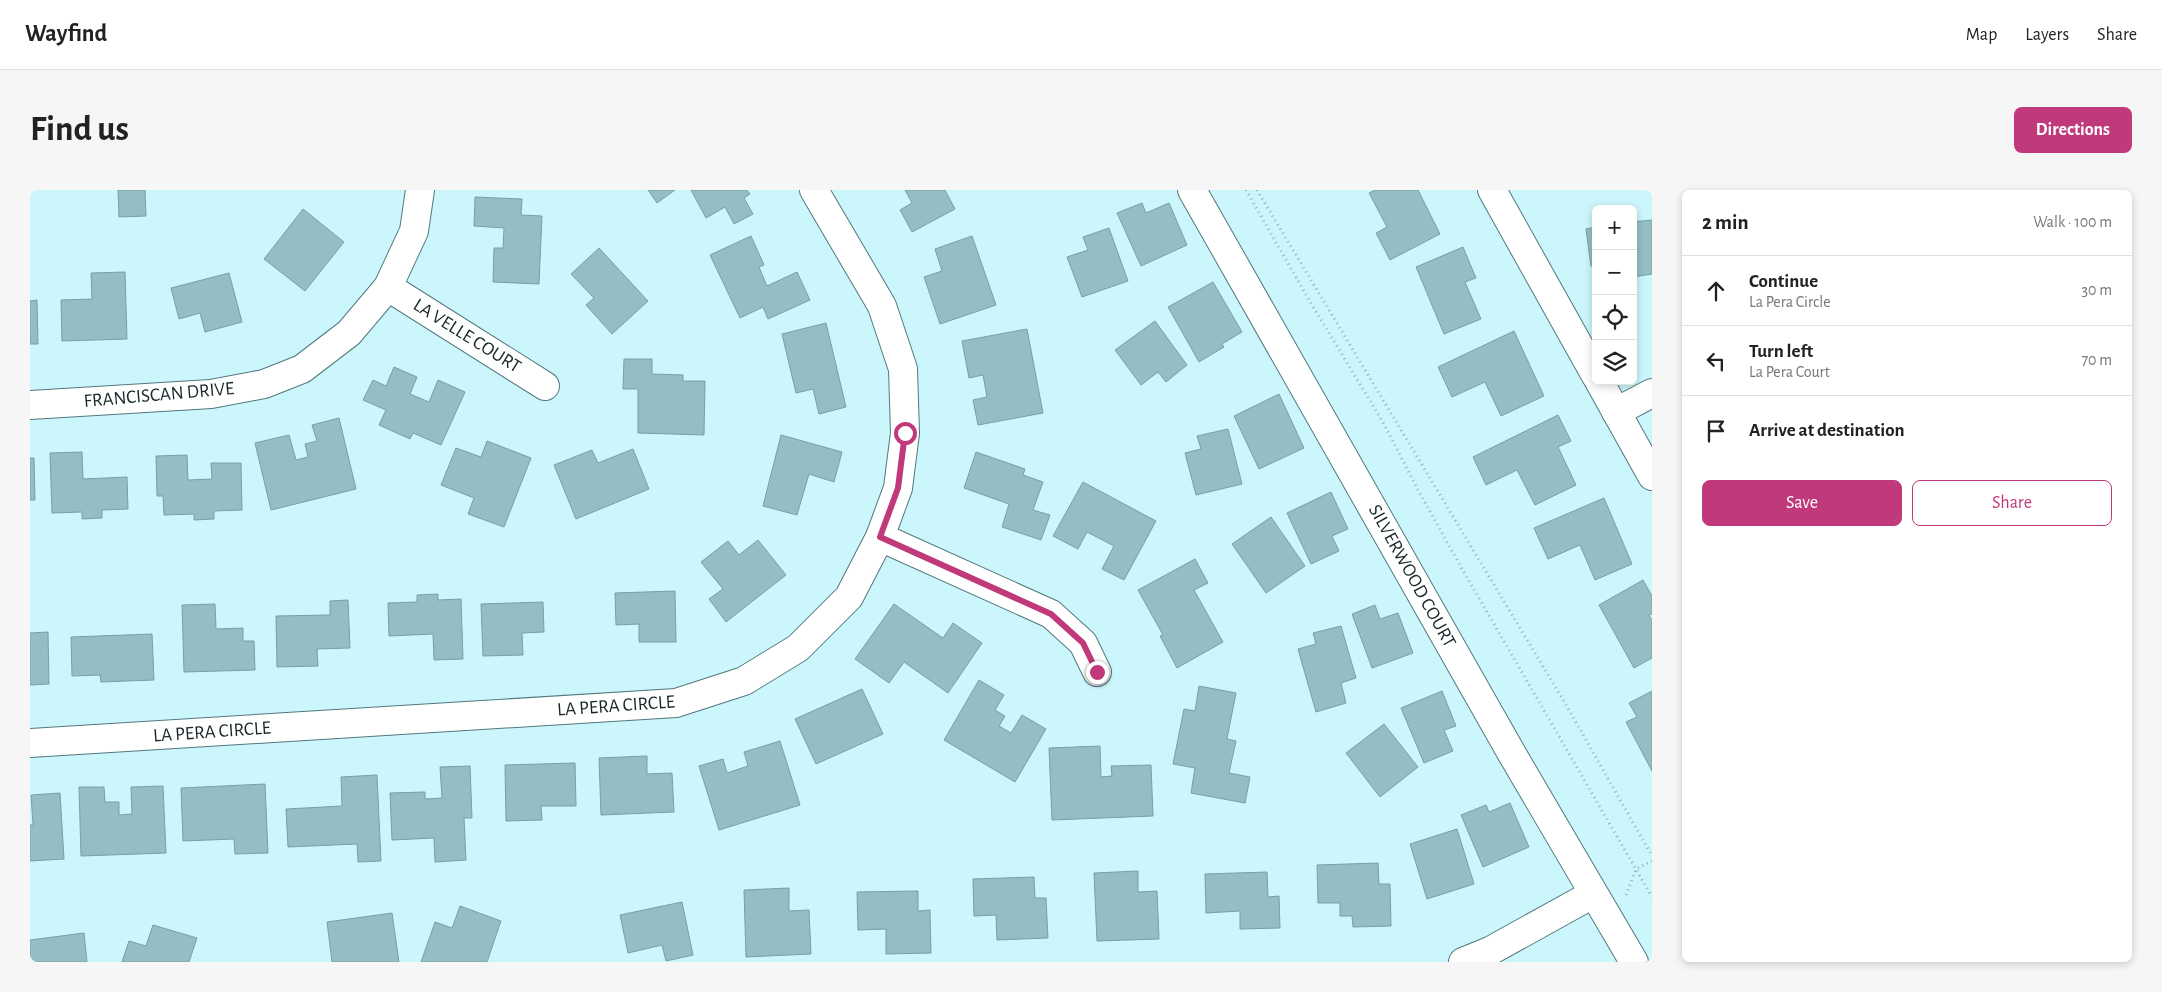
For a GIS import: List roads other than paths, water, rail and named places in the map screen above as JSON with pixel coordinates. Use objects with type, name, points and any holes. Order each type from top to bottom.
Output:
[{"type":"street","name":"FRANCISCAN DRIVE","points":[[30,405],[211,394],[264,384],[302,370],[350,333],[388,287],[414,231],[420,190]]},
{"type":"street","name":"LA PERA CIRCLE","points":[[30,743],[676,703],[744,681],[798,648],[849,597],[880,537],[898,488],[905,433],[903,369],[882,306],[814,190]]},
{"type":"street","name":"SILVERWOOD COURT","points":[[1192,190],[1593,894],[1634,962]]},
{"type":"street","points":[[1492,190],[1592,369]]},
{"type":"street","name":"LA VELLE COURT","points":[[388,287],[545,386]]},
{"type":"street","points":[[1601,385],[1652,476]]},
{"type":"street","points":[[1616,412],[1652,393]]},
{"type":"street","points":[[880,537],[1051,614],[1083,643],[1097,672]]},
{"type":"street","points":[[1463,962],[1490,951],[1593,894]]}]
